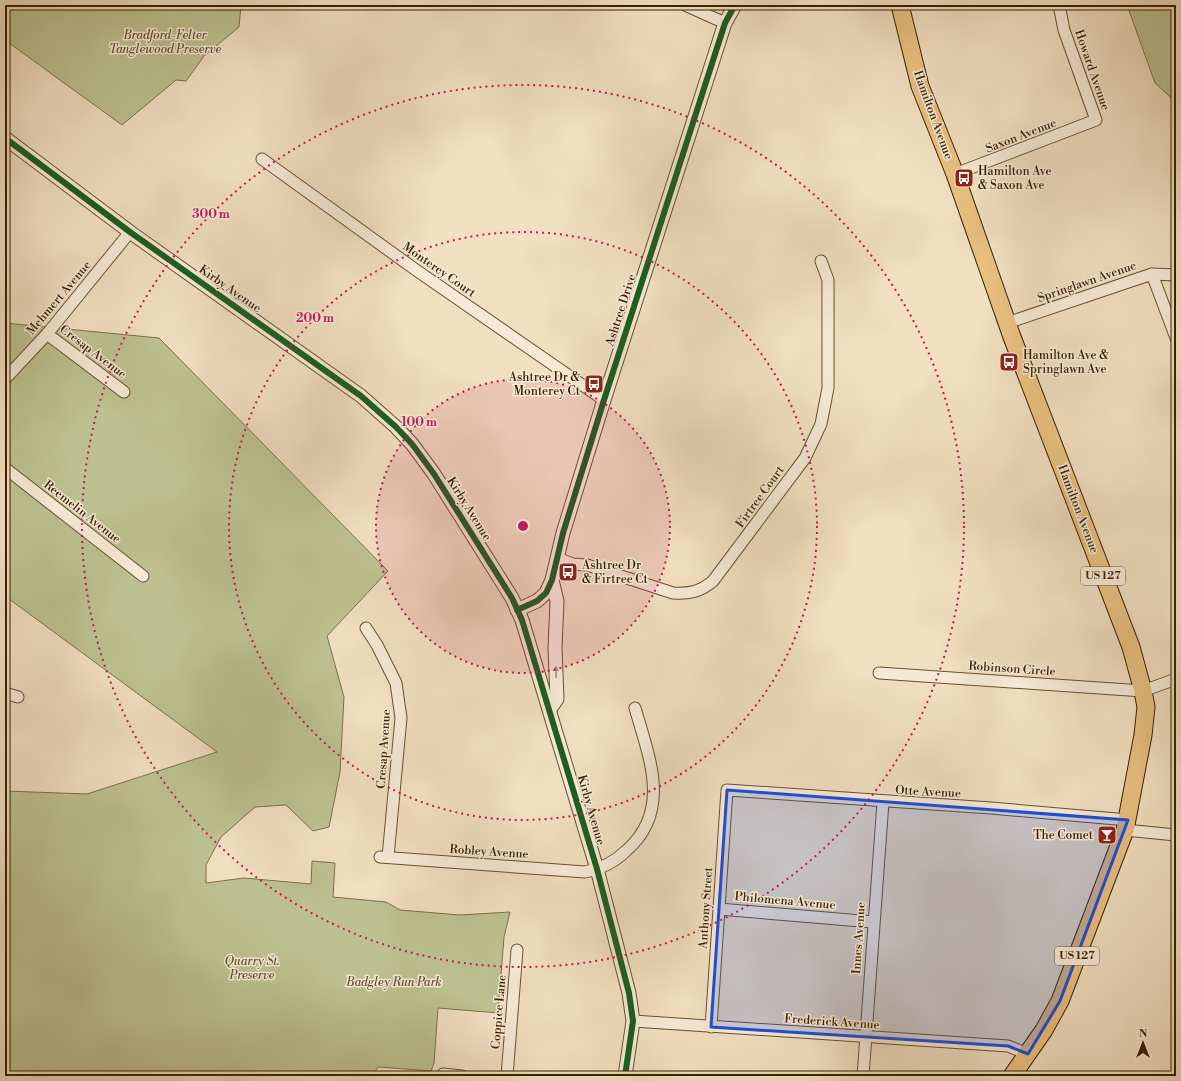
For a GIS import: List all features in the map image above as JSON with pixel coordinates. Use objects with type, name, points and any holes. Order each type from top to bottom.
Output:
[{"type":"main road","name":"Hamilton Avenue","points":[[900,5],[920,86],[954,174],[1007,323],[1131,647],[1146,707],[1143,734],[1126,825],[1060,1001],[1044,1030],[1012,1076]]},
{"type":"street","points":[[685,5],[725,23]]},
{"type":"street","name":"Ashtree Drive","points":[[518,610],[537,601],[546,593],[552,580],[563,534],[604,400],[725,23],[735,5]]},
{"type":"street","name":"Howard Avenue","points":[[1059,5],[1064,30],[1096,120]]},
{"type":"street","name":"Saxon Avenue","points":[[954,174],[1096,120]]},
{"type":"street","name":"Kirby Avenue","points":[[5,138],[130,232],[361,396],[396,427],[412,444],[434,474],[518,610],[529,637],[597,869],[629,993],[633,1021],[625,1076]]},
{"type":"street","name":"Monterey Court","points":[[262,159],[416,270],[604,400]]},
{"type":"street","name":"Mehmert Avenue","points":[[5,379],[47,334],[130,232]]},
{"type":"street","name":"Firtree Court","points":[[557,558],[573,564],[587,565],[673,593],[686,594],[699,591],[713,582],[805,458],[821,424],[828,388],[828,280],[821,261]]},
{"type":"street","points":[[1152,274],[1176,338]]},
{"type":"street","name":"Springlawn Avenue","points":[[1007,323],[1152,274],[1176,275]]},
{"type":"street","name":"Cresap Avenue","points":[[47,334],[124,392]]},
{"type":"street","name":"Reemelin Avenue","points":[[5,468],[143,576]]},
{"type":"street","points":[[550,709],[557,699],[555,648],[557,601],[552,580]]},
{"type":"street","name":"Cresap Avenue","points":[[366,628],[390,670],[399,696],[401,718],[384,857]]},
{"type":"street","name":"Robinson Circle","points":[[879,673],[1143,691]]},
{"type":"street","points":[[1143,691],[1176,679]]},
{"type":"street","points":[[5,693],[18,697]]},
{"type":"street","points":[[597,869],[623,854],[636,842],[648,825],[653,806],[654,787],[651,768],[635,708]]},
{"type":"street","name":"Otte Avenue","points":[[727,790],[883,802],[991,808],[1126,825],[1176,835]]},
{"type":"street","name":"Anthony Street","points":[[711,1027],[727,790]]},
{"type":"street","name":"Innes Avenue","points":[[863,1076],[864,1038],[883,802]]},
{"type":"street","name":"Robley Avenue","points":[[384,857],[584,872],[597,869]]},
{"type":"street","name":"Philomena Avenue","points":[[719,909],[873,922]]},
{"type":"street","name":"Coppice Lane","points":[[507,1076],[517,950]]},
{"type":"street","name":"Frederick Avenue","points":[[633,1021],[864,1038],[1008,1046],[1028,1054]]},
{"type":"street","points":[[442,1075],[462,1076]]},
{"type":"highlighted area","points":[[727,790],[1128,820],[1060,1001],[1028,1054],[1008,1046],[711,1027]]},
{"type":"green space","name":"Bradford-Felter Tanglewood Preserve","points":[[5,5],[241,5],[239,27],[204,56],[186,81],[176,80],[122,125],[5,40]]},
{"type":"green space","points":[[1127,5],[1164,5],[1176,11],[1176,102],[1155,83]]},
{"type":"green space","points":[[5,323],[159,338],[388,571],[327,636],[344,697],[340,772],[329,827],[313,831],[286,805],[255,807],[221,837],[206,865],[206,883],[244,878],[311,884],[312,861],[335,863],[333,897],[386,902],[400,910],[460,915],[510,912],[504,937],[498,1013],[438,1008],[434,1063],[431,1071],[379,1067],[370,1076],[5,1076],[5,791],[87,794],[217,752],[5,596]]},
{"type":"cycle path","points":[[517,610],[537,601],[546,593],[552,580],[563,533],[604,400],[725,23],[735,5]]},
{"type":"cycle path","points":[[5,138],[130,232],[361,396],[396,427],[412,444],[434,474],[512,598],[522,620],[597,869],[629,993],[633,1021],[625,1076]]},
{"type":"place","name":"Hamilton Ave & Saxon Ave","points":[[964,178]]},
{"type":"place","name":"Hamilton Ave & Springlawn Ave","points":[[1009,362]]},
{"type":"place","name":"Ashtree Dr & Monterey Ct","points":[[594,384]]},
{"type":"place","name":"Ashtree Dr & Firtree Ct","points":[[568,572]]},
{"type":"place","name":"The Comet","points":[[1107,835]]},
{"type":"park label","name":"Quarry St. Preserve","points":[[252,968]]},
{"type":"park label","name":"Badgley Run Park","points":[[394,982]]}]
